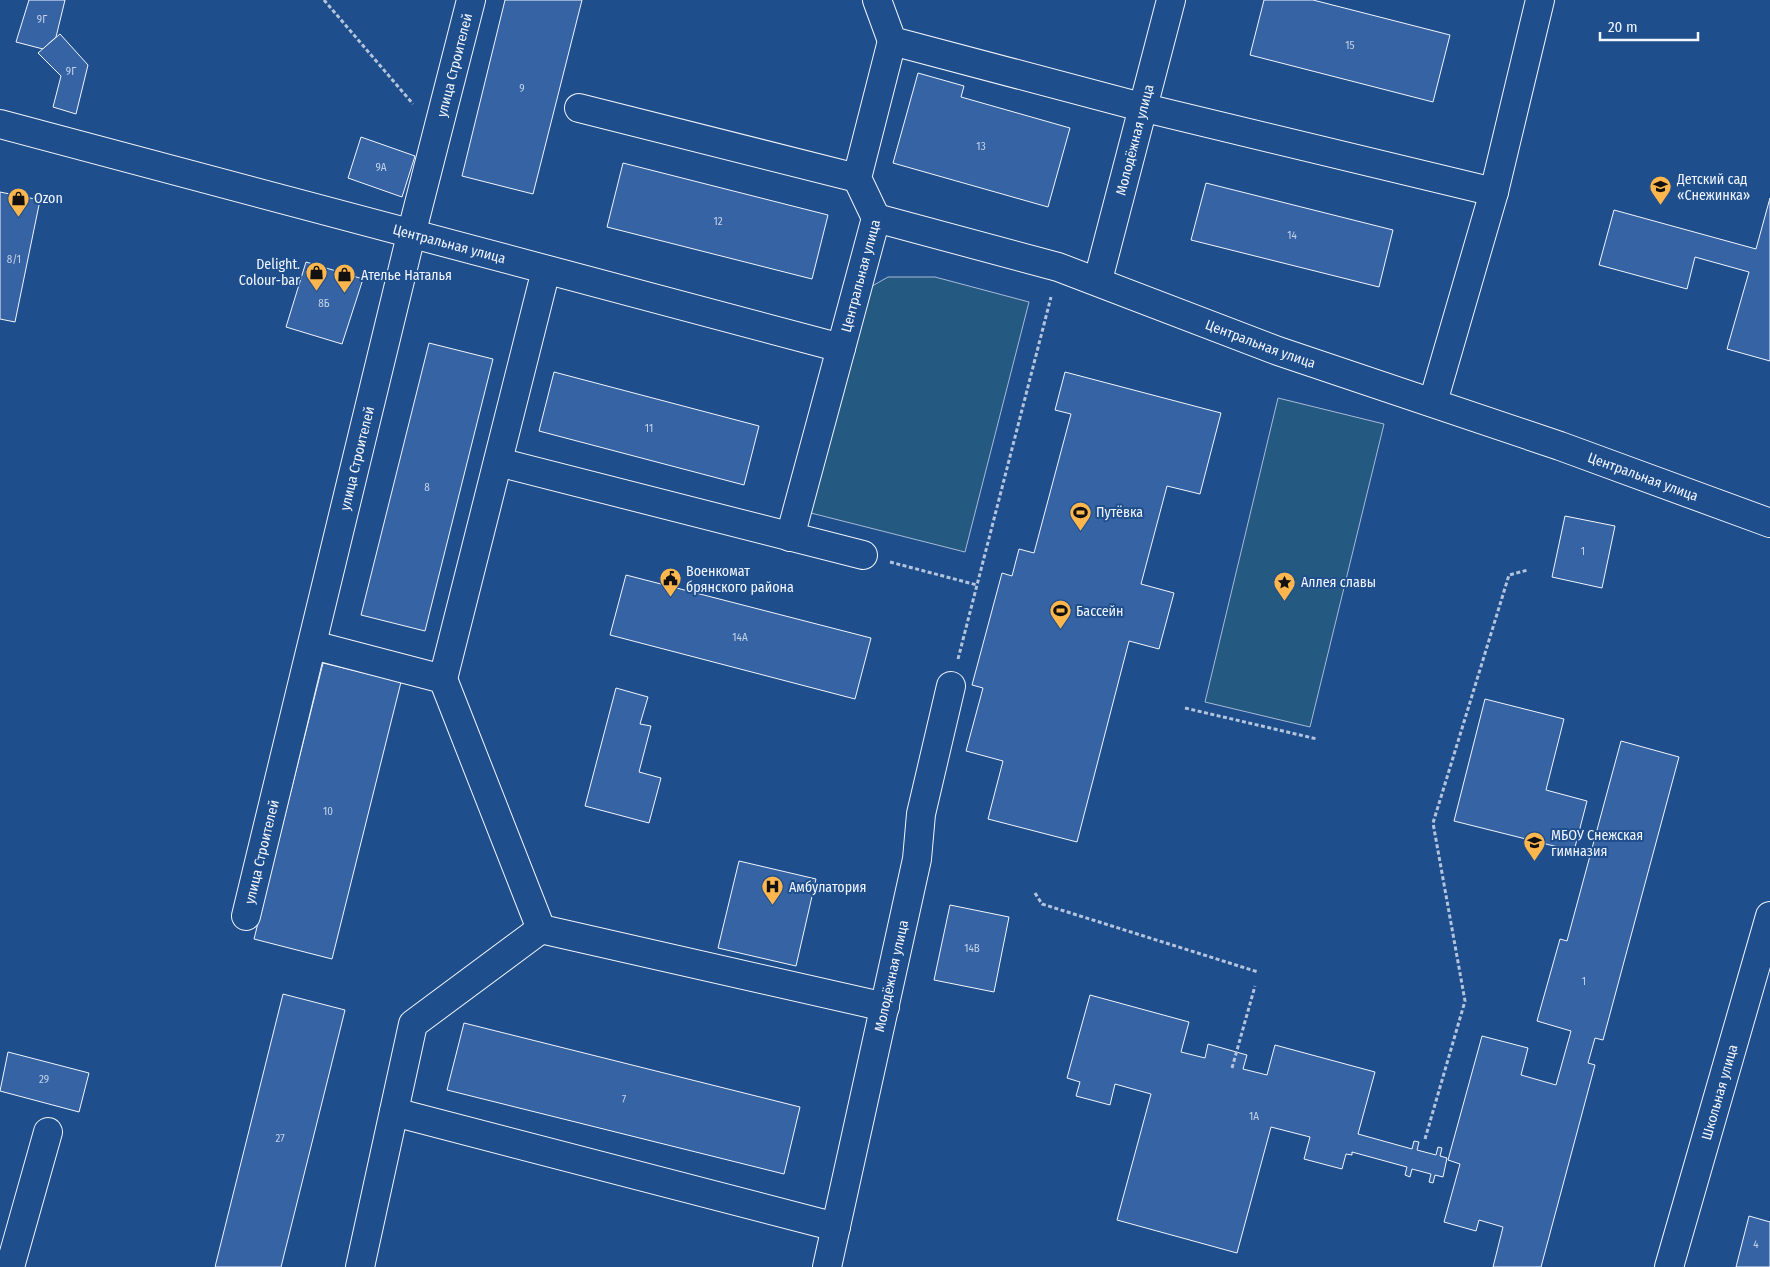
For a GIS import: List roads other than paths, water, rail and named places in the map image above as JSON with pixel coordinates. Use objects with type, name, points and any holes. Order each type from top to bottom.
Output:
[{"type":"street","name":"улица Строителей","points":[[246,916],[411,235],[472,0]]},
{"type":"street","points":[[876,218],[857,178],[892,41],[877,0]]},
{"type":"street","name":"Молодёжная улица","points":[[1098,280],[1145,108],[1171,0]]},
{"type":"street","points":[[1433,402],[1494,192],[1540,0]]},
{"type":"street","points":[[892,41],[1145,108],[1494,192]]},
{"type":"street","points":[[579,108],[857,178]]},
{"type":"street","name":"Центральная улица","points":[[0,124],[841,348],[876,218],[1058,267],[1098,280],[1278,351],[1560,446],[1770,523]]},
{"type":"street","points":[[541,929],[444,679],[546,270]]},
{"type":"street","points":[[790,537],[841,348]]},
{"type":"street","points":[[498,462],[863,555]]},
{"type":"street","points":[[313,645],[444,679]]},
{"type":"street","name":"Молодёжная улица","points":[[827,1267],[917,860],[921,814],[951,686]]},
{"type":"street","name":"Школьная улица","points":[[1669,1267],[1770,916]]},
{"type":"street","points":[[360,1267],[412,1024],[541,929],[885,1007]]},
{"type":"street","points":[[394,1112],[836,1226]]},
{"type":"street","points":[[10,1267],[48,1132]]},
{"type":"place","name":"Детский сад «Снежинка»","points":[[1661,206]]},
{"type":"place","name":"Ozon","points":[[18,217]]},
{"type":"place","name":"Delight. Colour-bar","points":[[316,291]]},
{"type":"place","name":"Ателье Наталья","points":[[345,294]]},
{"type":"place","name":"Путёвка","points":[[1080,531]]},
{"type":"place","name":"Военкомат брянского района","points":[[670,598]]},
{"type":"place","name":"Аллея славы","points":[[1285,601]]},
{"type":"place","name":"Бассейн","points":[[1060,630]]},
{"type":"place","name":"МБОУ Снежская гимназия","points":[[1535,862]]},
{"type":"place","name":"Амбулатория","points":[[773,906]]}]
